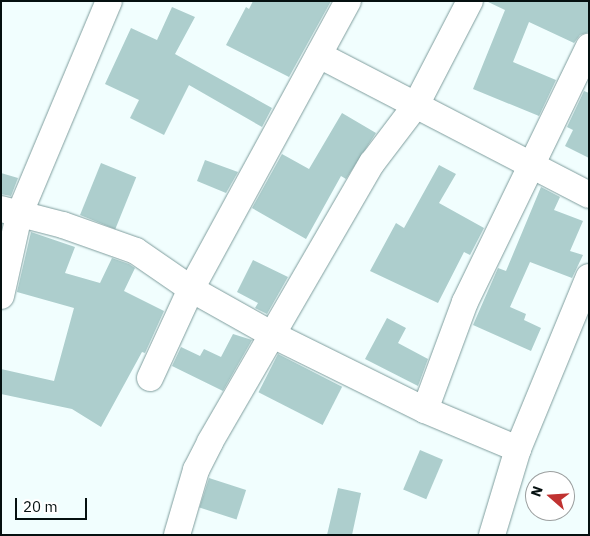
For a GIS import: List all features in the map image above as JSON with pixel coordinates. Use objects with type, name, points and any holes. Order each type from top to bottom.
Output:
[{"type":"street","points":[[1,296],[10,212],[109,1]]},
{"type":"street","points":[[150,378],[190,288],[348,1]]},
{"type":"street","points":[[177,535],[196,470],[372,163],[416,105],[470,1]]},
{"type":"street","points":[[425,410],[465,302],[589,46]]},
{"type":"street","points":[[319,55],[531,163],[589,195]]},
{"type":"street","points":[[10,212],[63,225],[136,251],[190,288],[273,335],[425,410],[518,449]]},
{"type":"street","points":[[492,535],[518,449],[589,277]]},
{"type":"building","points":[[253,1],[331,1],[289,77],[226,45],[246,7],[249,9]]},
{"type":"building","points":[[486,1],[589,1],[589,32],[580,35],[574,43],[529,22],[513,62],[556,80],[539,116],[473,89],[505,10]]},
{"type":"building","points":[[172,7],[195,17],[175,54],[272,108],[262,127],[189,85],[164,135],[130,118],[139,100],[105,84],[131,28],[157,40]]},
{"type":"building","points":[[584,91],[589,93],[589,158],[565,146],[573,130],[567,127]]},
{"type":"building","points":[[342,113],[376,133],[346,179],[341,176],[306,239],[252,208],[282,154],[309,169]]},
{"type":"building","points":[[205,160],[238,172],[226,193],[197,181]]},
{"type":"building","points":[[101,163],[136,177],[115,229],[80,215]]},
{"type":"building","points":[[439,165],[456,174],[439,203],[484,228],[470,255],[464,252],[438,303],[370,271],[396,223],[404,228]]},
{"type":"building","points":[[1,173],[18,178],[11,196],[1,194]]},
{"type":"building","points":[[541,187],[560,197],[554,210],[583,221],[570,251],[583,255],[572,278],[530,262],[510,307],[526,314],[524,320],[541,328],[531,351],[473,325],[498,268],[506,271]]},
{"type":"building","points":[[31,232],[75,247],[65,273],[100,283],[112,258],[129,264],[135,268],[124,291],[164,311],[145,353],[142,352],[101,427],[72,409],[1,394],[1,369],[54,381],[74,308],[17,292]]},
{"type":"building","points":[[253,260],[288,277],[267,314],[255,308],[258,303],[237,292]]},
{"type":"building","points":[[387,318],[406,328],[398,343],[428,359],[418,386],[365,359]]},
{"type":"building","points":[[233,334],[252,340],[223,391],[172,366],[181,347],[200,356],[204,349],[221,357]]},
{"type":"building","points":[[278,354],[342,387],[323,425],[258,392]]},
{"type":"building","points":[[420,450],[443,460],[426,499],[403,490]]},
{"type":"building","points":[[209,478],[246,490],[237,520],[199,507]]},
{"type":"building","points":[[338,488],[361,493],[352,535],[327,535]]}]
